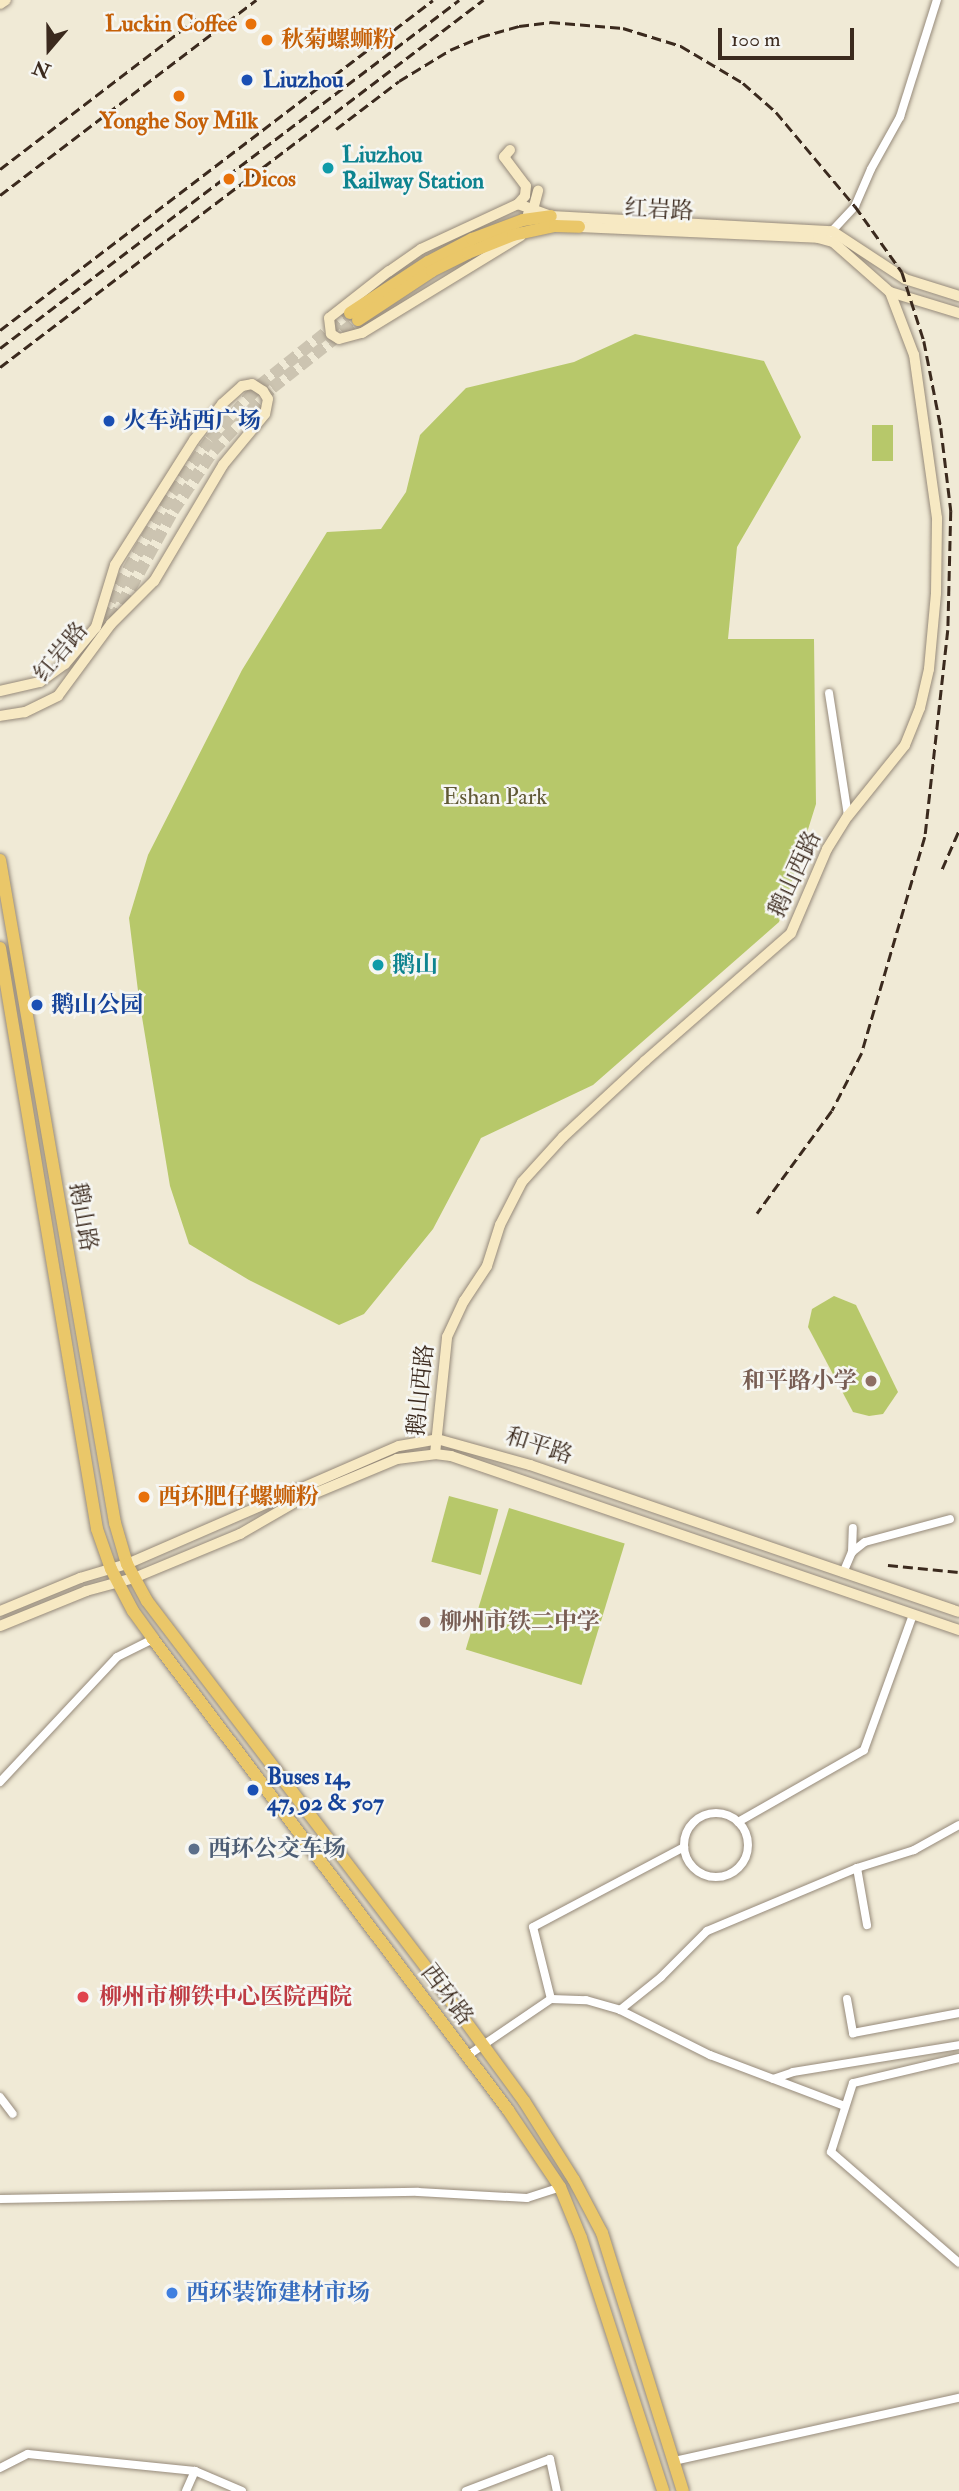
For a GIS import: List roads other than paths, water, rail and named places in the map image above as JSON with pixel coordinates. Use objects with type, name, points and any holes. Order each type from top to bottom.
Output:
[{"type":"main road","name":"红岩路","points":[[526,226],[551,216]]},
{"type":"main road","name":"红岩路","points":[[354,317],[450,251],[498,227],[579,227]]},
{"type":"main road","name":"鹅山路","points":[[0,860],[113,1510],[127,1564],[134,1578]]},
{"type":"main road","name":"鹅山路","points":[[0,948],[97,1529],[111,1569]]},
{"type":"main road","name":"西环路","points":[[111,1569],[153,1639],[508,2110],[560,2187],[581,2238],[663,2491]]},
{"type":"main road","name":"西环路","points":[[134,1578],[147,1601],[524,2101],[590,2207],[602,2233],[682,2491]]},
{"type":"street","points":[[0,4],[6,0]]},
{"type":"street","points":[[833,236],[855,206],[871,169],[900,117],[937,0]]},
{"type":"street","points":[[510,150],[504,157],[526,186],[525,196],[518,204],[410,256],[337,309],[329,318],[331,334],[340,340],[362,333],[526,226],[538,191]]},
{"type":"street","points":[[518,204],[551,216]]},
{"type":"street","name":"红岩路","points":[[551,216],[833,236]]},
{"type":"street","name":"红岩路","points":[[579,227],[818,238],[833,236]]},
{"type":"street","points":[[833,236],[890,292],[959,313]]},
{"type":"street","points":[[833,236],[905,279],[959,296]]},
{"type":"street","name":"鹅山西路","points":[[435,1454],[447,1337],[464,1301],[487,1266],[500,1225],[522,1182],[563,1137],[645,1061],[791,933],[827,849],[848,816],[905,745],[920,708],[929,669],[936,593],[937,518],[914,355],[890,292]]},
{"type":"street","name":"红岩路","points":[[0,691],[40,682],[65,664],[96,627],[115,565],[155,499],[222,404],[242,386],[252,384],[268,399],[265,414],[223,466],[154,581],[111,624],[87,661],[58,696],[25,712],[0,716]]},
{"type":"street","points":[[829,693],[848,816]]},
{"type":"street","name":"和平路","points":[[0,1611],[79,1578],[127,1564],[399,1446],[436,1439],[458,1442],[530,1465],[959,1612]]},
{"type":"street","name":"和平路","points":[[0,1626],[86,1591],[134,1578],[269,1520],[299,1500],[397,1459],[435,1454],[451,1456],[959,1630]]},
{"type":"street","points":[[852,1552],[865,1542],[950,1519]]},
{"type":"street","points":[[843,1573],[852,1552],[853,1528]]},
{"type":"street","points":[[738,1822],[864,1750],[913,1615]]},
{"type":"street","points":[[0,1782],[117,1657],[153,1639]]},
{"type":"street","points":[[719,1813],[738,1822],[745,1831],[747,1851],[744,1860],[730,1874],[710,1877],[701,1873],[686,1858],[684,1847],[690,1826],[708,1814],[719,1813]]},
{"type":"street","points":[[620,2010],[661,1977],[706,1931],[857,1868],[914,1850],[959,1825]]},
{"type":"street","points":[[551,1999],[533,1927],[684,1847]]},
{"type":"street","points":[[857,1868],[867,1925]]},
{"type":"street","points":[[467,2056],[551,1999],[586,2000],[620,2010],[710,2055],[845,2106]]},
{"type":"street","points":[[847,1999],[853,2033],[959,2013]]},
{"type":"street","points":[[773,2079],[793,2072],[959,2045]]},
{"type":"street","points":[[959,2058],[853,2083],[831,2152],[959,2263]]},
{"type":"street","points":[[0,2097],[13,2114]]},
{"type":"street","points":[[0,2199],[418,2192],[527,2198],[560,2187]]},
{"type":"street","points":[[674,2461],[959,2398]]},
{"type":"street","points":[[0,2468],[28,2454],[195,2471],[242,2491]]},
{"type":"street","points":[[466,2491],[550,2459],[557,2491]]},
{"type":"street","points":[[186,2491],[195,2471]]},
{"type":"tunnel","points":[[101,617],[172,493],[210,440],[259,386],[350,313]]},
{"type":"tunnel","points":[[113,620],[173,511],[213,451],[272,388],[358,320]]},
{"type":"railway","points":[[0,195],[256,0]]},
{"type":"railway","points":[[0,330],[433,0]]},
{"type":"railway","points":[[0,348],[459,0]]},
{"type":"railway","points":[[0,367],[483,0]]},
{"type":"railway","points":[[0,169],[196,19]]},
{"type":"railway","points":[[336,129],[399,81],[450,50],[480,37],[519,26],[550,22],[623,28],[681,46],[743,83],[776,112],[855,206],[902,272],[924,341],[941,428],[951,511],[948,630],[925,837],[862,1053],[832,1111],[757,1214]]},
{"type":"railway","points":[[942,869],[959,830]]},
{"type":"railway","points":[[888,1565],[959,1572]]},
{"type":"place","name":"Luckin Coffee","points":[[251,24]]},
{"type":"place","name":"秋菊螺蛳粉","points":[[267,40]]},
{"type":"place","name":"Liuzhou","points":[[247,80]]},
{"type":"place","name":"Yonghe Soy Milk","points":[[179,96]]},
{"type":"place","name":"Liuzhou Railway Station","points":[[328,168]]},
{"type":"place","name":"Dicos","points":[[229,179]]},
{"type":"place","name":"火车站西广场","points":[[109,421]]},
{"type":"place","name":"鹅山","points":[[378,965]]},
{"type":"place","name":"鹅山公园","points":[[37,1005]]},
{"type":"place","name":"和平路小学","points":[[871,1381]]},
{"type":"place","name":"西环肥仔螺蛳粉","points":[[144,1497]]},
{"type":"place","name":"柳州市铁二中学","points":[[425,1622]]},
{"type":"place","name":"Buses 14, 47, 92 & 507","points":[[253,1790]]},
{"type":"place","name":"西环公交车场","points":[[194,1849]]},
{"type":"place","name":"柳州市柳铁中心医院西院","points":[[83,1997]]},
{"type":"place","name":"西环装饰建材市场","points":[[172,2293]]},
{"type":"park label","name":"Eshan Park","points":[[495,797]]}]
